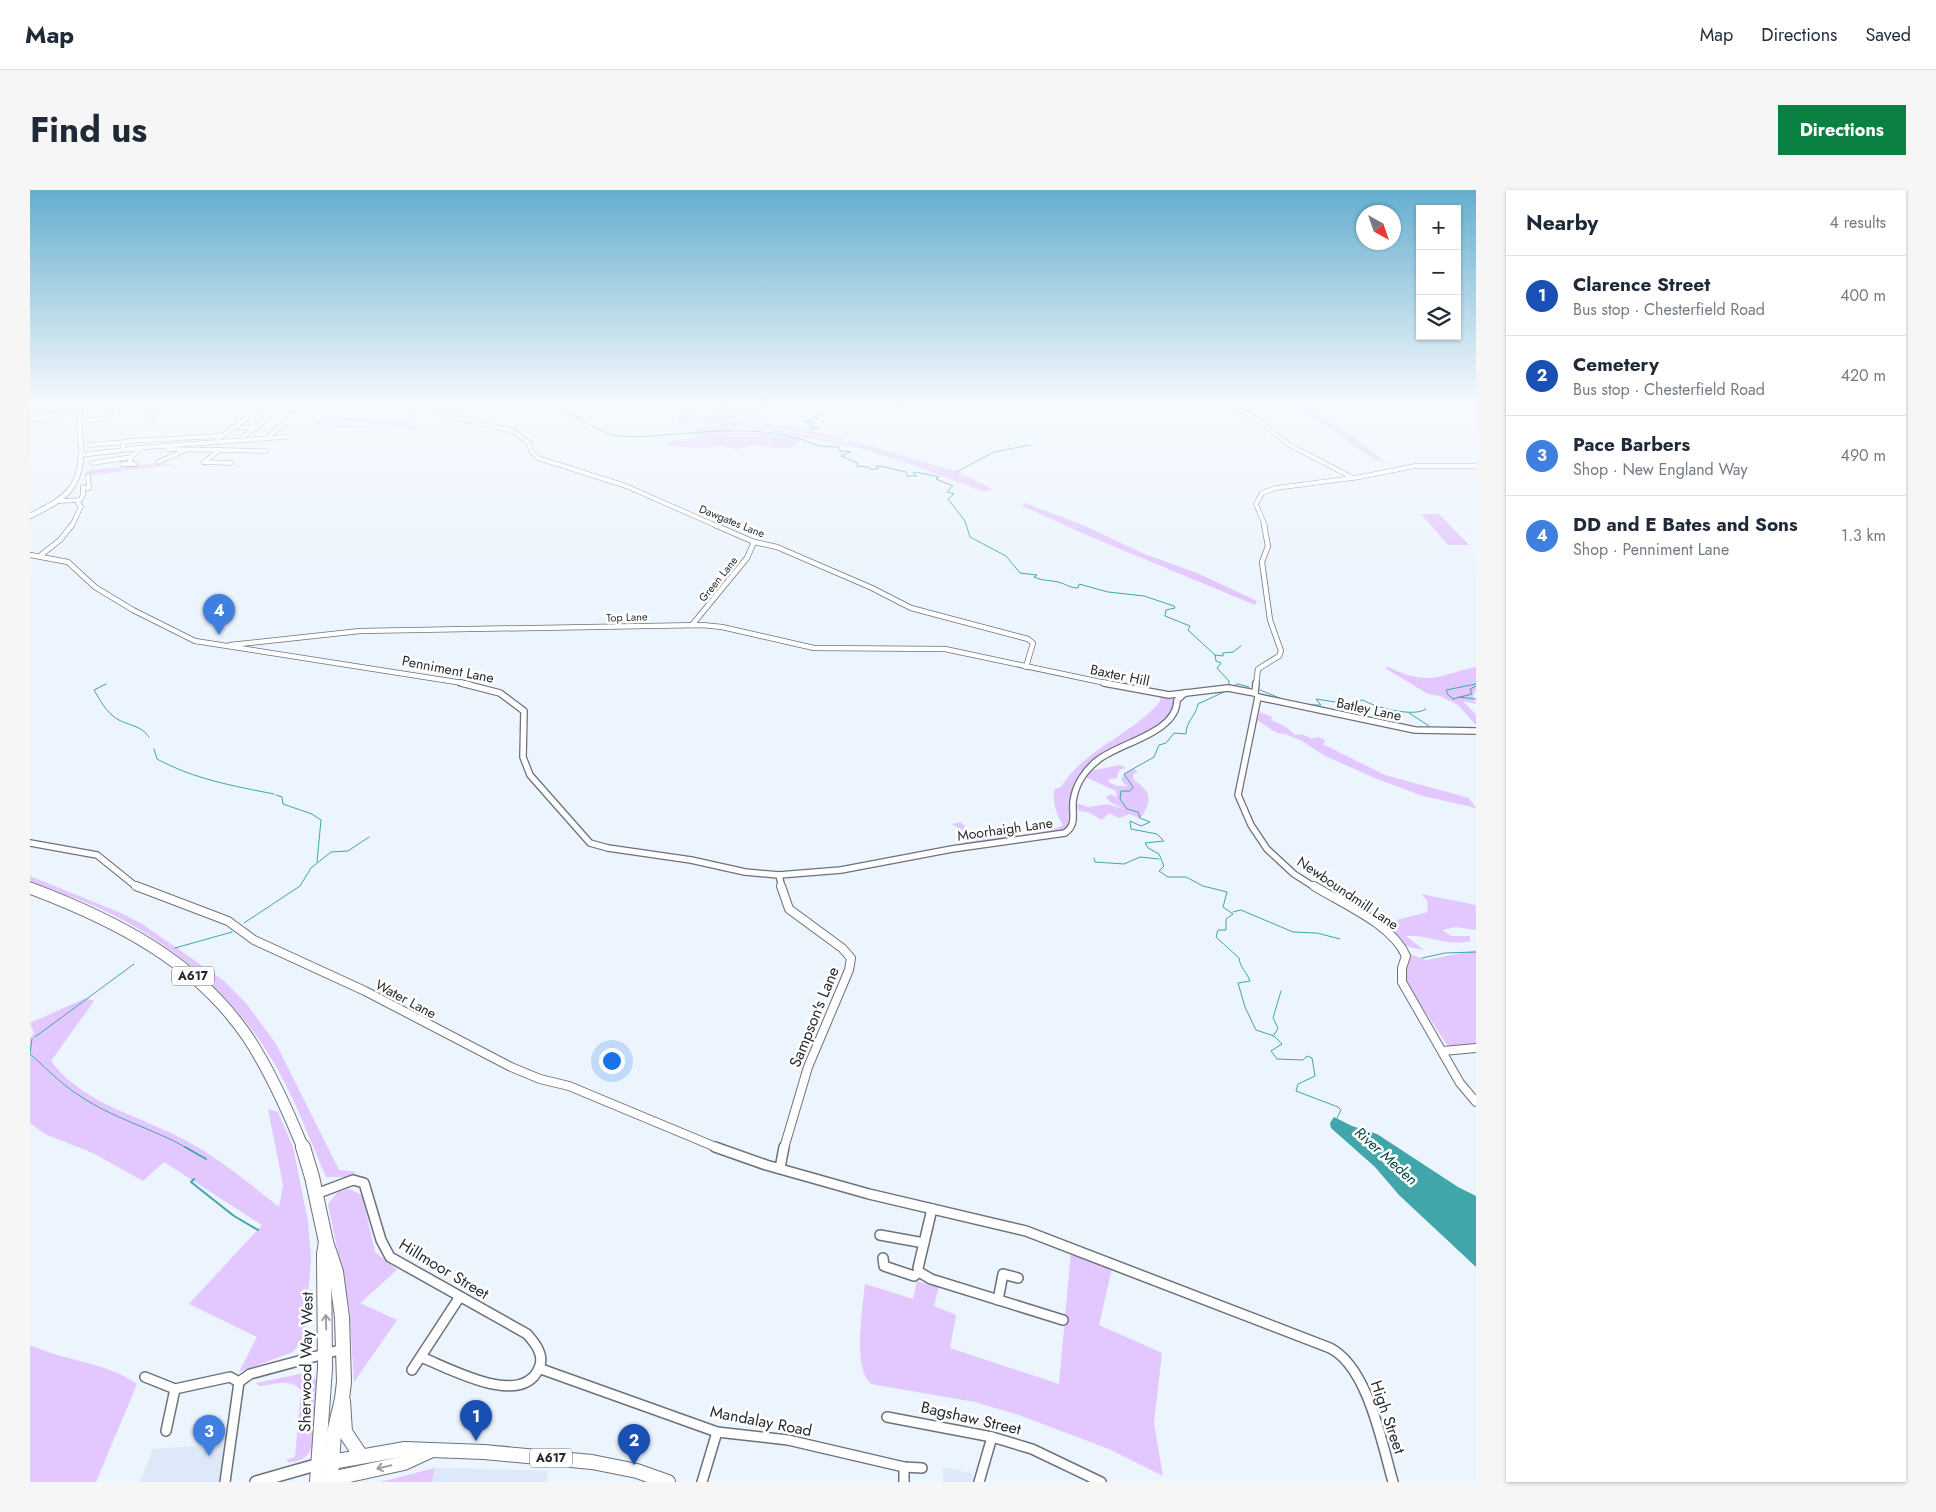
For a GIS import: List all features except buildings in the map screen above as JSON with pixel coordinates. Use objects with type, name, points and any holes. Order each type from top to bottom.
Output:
[{"type":"highway","points":[[31,515],[60,501],[76,485],[81,462]]},
{"type":"highway","name":"Sherwood Way West","points":[[30,888],[73,903],[146,939],[196,979],[229,1012],[258,1050],[284,1100],[310,1166],[326,1242],[332,1252],[339,1298],[343,1349],[343,1399],[338,1410],[325,1463]]},
{"type":"highway","name":"Sherwood Way West","points":[[324,1481],[327,1354],[324,1254],[326,1242]]},
{"type":"highway","name":"A617","points":[[343,1399],[346,1432],[361,1456]]},
{"type":"highway","name":"A617","points":[[325,1463],[405,1450],[484,1452],[592,1462],[637,1471],[668,1482]]},
{"type":"highway","name":"A617","points":[[324,1481],[404,1463],[430,1451]]},
{"type":"main road","points":[[256,1482],[325,1463]]},
{"type":"street","name":"Dawgates Lane","points":[[551,462],[626,486],[754,542],[777,547],[872,588],[911,608],[1028,639],[1033,643],[1026,667]]},
{"type":"street","points":[[1323,462],[1353,478],[1421,466],[1476,466]]},
{"type":"street","points":[[122,464],[135,464]]},
{"type":"street","points":[[60,501],[80,500],[83,495],[83,488],[89,488],[88,476]]},
{"type":"street","name":"Newboundmill Lane","points":[[1353,478],[1270,490],[1262,493],[1258,500],[1257,507],[1264,523],[1268,546],[1262,562],[1266,580],[1270,620],[1280,651],[1279,656],[1258,670],[1238,795],[1251,825],[1267,849],[1294,874],[1386,930],[1401,945],[1406,956],[1402,968],[1402,982],[1460,1082],[1476,1102]]},
{"type":"street","points":[[41,555],[50,549],[77,520],[81,506],[78,502]]},
{"type":"street","name":"Green Lane","points":[[692,625],[747,558],[754,542]]},
{"type":"street","points":[[30,555],[41,555],[68,562],[95,587],[170,628],[195,641],[224,646]]},
{"type":"street","name":"Top Lane","points":[[224,646],[360,631],[692,625],[722,626],[814,648],[909,647],[945,649],[1026,667]]},
{"type":"street","name":"Penniment Lane","points":[[224,646],[322,663],[388,670],[494,690],[518,704],[524,711],[524,757],[530,775],[590,843],[608,848],[691,860],[745,872],[779,875]]},
{"type":"street","name":"Baxter Hill","points":[[1026,667],[1141,692],[1168,695],[1210,689]]},
{"type":"street","name":"Batley Lane","points":[[1210,689],[1228,688],[1254,693],[1416,730],[1476,731]]},
{"type":"street","name":"Moorhaigh Lane","points":[[779,875],[841,870],[952,848],[1065,833],[1071,829],[1076,818],[1073,803],[1082,774],[1099,759],[1118,747],[1164,724],[1172,718],[1177,709],[1177,700],[1185,693]]},
{"type":"street","points":[[1168,695],[1177,700]]},
{"type":"street","name":"Water Lane","points":[[30,843],[96,855],[138,888],[228,921],[248,937],[365,991],[511,1067],[569,1086],[732,1154],[869,1194],[994,1222],[1073,1248],[1314,1341],[1334,1350],[1350,1363]]},
{"type":"street","name":"Sampson's Lane","points":[[779,875],[783,894],[789,909],[842,948],[851,958],[849,970],[807,1072],[794,1109],[780,1168]]},
{"type":"street","points":[[1443,1051],[1476,1048]]},
{"type":"street","name":"Hillmoor Street","points":[[316,1194],[353,1180],[364,1183],[370,1193],[383,1248],[395,1260],[459,1298],[527,1334],[538,1348],[542,1361],[541,1369]]},
{"type":"street","points":[[932,1209],[918,1268],[923,1276],[1063,1320]]},
{"type":"street","points":[[880,1235],[924,1243]]},
{"type":"street","points":[[884,1258],[884,1266],[914,1276],[920,1272]]},
{"type":"street","points":[[998,1300],[1003,1274],[1018,1278]]},
{"type":"street","points":[[412,1370],[459,1298]]},
{"type":"street","points":[[225,1482],[239,1382],[250,1374],[343,1349]]},
{"type":"street","points":[[421,1357],[497,1386],[509,1388],[535,1377],[541,1369]]},
{"type":"street","name":"High Street","points":[[1350,1363],[1367,1401],[1393,1482]]},
{"type":"street","name":"Mandalay Road","points":[[541,1369],[717,1432],[737,1432],[782,1439],[904,1468],[922,1468]]},
{"type":"street","points":[[145,1377],[175,1389],[230,1377],[239,1382]]},
{"type":"street","points":[[166,1431],[175,1389]]},
{"type":"street","name":"Bagshaw Street","points":[[887,1417],[992,1437],[1032,1449],[1101,1482]]},
{"type":"street","points":[[702,1482],[717,1432]]},
{"type":"street","points":[[978,1482],[992,1437]]},
{"type":"street","points":[[904,1468],[904,1482]]},
{"type":"shaded area","points":[[905,462],[925,462],[958,472],[993,489],[984,492]]},
{"type":"shaded area","points":[[175,464],[87,476],[86,471],[134,465]]},
{"type":"shaded area","points":[[1025,503],[1083,525],[1142,553],[1197,573],[1257,601],[1255,605],[1084,534],[1022,506]]},
{"type":"shaded area","points":[[1421,514],[1439,514],[1469,545],[1448,545]]},
{"type":"shaded area","points":[[1388,667],[1410,676],[1433,678],[1476,667],[1476,691],[1473,696],[1476,704],[1463,701],[1476,715],[1476,725],[1458,705],[1440,696],[1428,694],[1385,668]]},
{"type":"shaded area","points":[[1159,696],[1167,696],[1175,700],[1173,713],[1162,724],[1116,746],[1097,758],[1078,775],[1074,818],[1064,832],[965,846],[965,842],[971,840],[961,834],[959,829],[952,824],[961,822],[974,832],[996,836],[1034,834],[1063,825],[1055,808],[1055,789],[1061,787],[1071,774],[1094,753],[1134,726],[1158,704],[1161,699]]},
{"type":"shaded area","points":[[1260,712],[1272,717],[1271,720],[1286,727],[1295,735],[1302,734],[1312,739],[1318,737],[1325,740],[1323,744],[1385,775],[1469,798],[1476,808],[1423,796],[1325,756],[1302,741],[1277,733],[1257,720]]},
{"type":"shaded area","points":[[1120,765],[1126,768],[1119,770],[1117,778],[1110,779],[1108,782],[1117,786],[1127,786],[1121,780],[1124,774],[1133,769],[1138,771],[1133,775],[1134,780],[1145,790],[1149,798],[1147,808],[1140,819],[1130,814],[1119,818],[1109,813],[1102,820],[1090,813],[1078,810],[1076,803],[1088,807],[1107,804],[1124,809],[1110,802],[1106,797],[1111,794],[1117,798],[1116,791],[1085,777],[1089,771]]},
{"type":"shaded area","points":[[30,876],[121,913],[142,924],[223,980],[246,1003],[276,1044],[339,1170],[356,1172],[352,1177],[326,1177],[304,1123],[278,1070],[262,1043],[243,1018],[199,973],[149,935],[94,906],[30,882]]},
{"type":"shaded area","points":[[1421,894],[1476,905],[1476,930],[1456,927],[1442,930],[1451,936],[1470,936],[1470,941],[1446,942],[1406,936],[1424,950],[1405,946],[1365,910],[1368,909],[1389,922],[1428,912],[1427,900]]},
{"type":"shaded area","points":[[1476,950],[1476,1046],[1461,1048],[1447,1045],[1405,980],[1409,954],[1426,960]]},
{"type":"shaded area","points":[[86,998],[94,1001],[51,1061],[80,1089],[98,1100],[204,1151],[279,1207],[283,1185],[268,1109],[278,1112],[293,1147],[308,1222],[311,1258],[305,1336],[293,1352],[239,1372],[257,1337],[189,1304],[262,1225],[164,1162],[143,1181],[93,1153],[45,1134],[30,1123],[30,1039],[34,1033],[30,1023]]},
{"type":"shaded area","points":[[349,1189],[362,1195],[375,1252],[397,1270],[360,1303],[397,1320],[354,1382],[349,1306],[328,1204],[338,1192]]},
{"type":"shaded area","points":[[1071,1252],[1112,1268],[1099,1325],[1162,1353],[1154,1423],[1163,1476],[1109,1449],[1019,1415],[975,1402],[871,1384],[865,1376],[860,1351],[860,1337],[865,1284],[913,1299],[917,1281],[939,1287],[934,1306],[956,1315],[950,1348],[1059,1384]]},
{"type":"shaded area","points":[[30,1345],[112,1371],[137,1384],[96,1482],[30,1482]]},
{"type":"shaded area","points":[[305,1373],[314,1376],[316,1381],[315,1404],[318,1407],[314,1443],[305,1457],[298,1461],[288,1462],[286,1460],[295,1457],[301,1391],[293,1384],[276,1383],[259,1386],[256,1383]]},
{"type":"shaded area","points":[[225,1444],[219,1482],[140,1482],[153,1449]]},
{"type":"shaded area","points":[[435,1468],[548,1471],[546,1482],[432,1482]]},
{"type":"shaded area","points":[[435,1468],[432,1482],[380,1482]]},
{"type":"shaded area","points":[[943,1468],[973,1474],[972,1482],[943,1482]]},
{"type":"water","points":[[1334,1117],[1352,1126],[1377,1134],[1458,1187],[1476,1196],[1476,1267],[1399,1195],[1375,1167],[1331,1128],[1330,1123]]},
{"type":"waterway","name":"River Meden","points":[[856,462],[858,463],[857,466],[868,467],[872,470],[879,468],[876,466],[880,466],[906,472],[907,476],[917,476],[913,473],[916,472],[939,477],[936,479],[953,486],[947,492],[954,494],[948,499],[965,521],[970,537],[1006,556],[1020,573],[1037,575],[1034,577],[1075,588],[1078,588],[1079,584],[1108,592],[1144,596],[1174,606],[1175,608],[1166,610],[1165,616],[1190,626],[1188,630],[1215,655]]},
{"type":"waterway","points":[[956,472],[974,462]]},
{"type":"waterway","points":[[1215,655],[1223,656],[1223,653],[1233,652],[1241,646]]},
{"type":"waterway","name":"River Meden","points":[[1215,655],[1216,661],[1221,663],[1217,668],[1229,681],[1229,686]]},
{"type":"waterway","points":[[106,684],[94,690],[106,709],[117,719],[139,728],[149,737]]},
{"type":"waterway","points":[[1233,686],[1238,684],[1249,687]]},
{"type":"waterway","points":[[1454,699],[1448,695],[1446,690],[1476,684]]},
{"type":"waterway","points":[[1460,697],[1472,694],[1470,689],[1476,686]]},
{"type":"waterway","points":[[1260,690],[1282,699]]},
{"type":"waterway","name":"River Meden","points":[[1226,691],[1198,704],[1186,729],[1186,734],[1174,733],[1166,743],[1159,745],[1154,757],[1124,774],[1133,787],[1130,791],[1121,791],[1120,799],[1127,809],[1138,812],[1140,818],[1150,822],[1141,826],[1130,821],[1131,829],[1157,834],[1164,841],[1145,843],[1148,848],[1159,854],[1164,866],[1159,871],[1168,877],[1186,877],[1203,886],[1227,892],[1223,907],[1233,914],[1226,919],[1226,930],[1218,930],[1216,937],[1239,958],[1249,978],[1250,981],[1238,983],[1245,1007],[1256,1030],[1274,1036],[1282,1044],[1271,1051],[1277,1059],[1303,1060],[1307,1056],[1312,1058],[1315,1076],[1298,1084],[1296,1091],[1338,1107],[1341,1110],[1337,1118]]},
{"type":"waterway","points":[[1454,699],[1460,697]]},
{"type":"waterway","points":[[1460,697],[1476,699]]},
{"type":"waterway","points":[[1310,705],[1321,705],[1316,699],[1342,703],[1363,700],[1376,706],[1404,712],[1426,709]]},
{"type":"waterway","points":[[1409,713],[1429,726]]},
{"type":"waterway","points":[[154,749],[157,759],[185,772],[229,785],[274,794]]},
{"type":"waterway","points":[[276,795],[282,797],[283,804],[312,814],[321,820],[317,862]]},
{"type":"waterway","points":[[244,923],[300,886],[311,868],[331,852],[348,851],[369,837]]},
{"type":"waterway","points":[[1094,858],[1095,862],[1124,864],[1140,857],[1159,859]]},
{"type":"waterway","points":[[1233,912],[1241,910],[1293,932],[1317,933],[1340,939]]},
{"type":"waterway","points":[[175,948],[232,932]]},
{"type":"waterway","points":[[1422,958],[1445,953],[1476,952]]},
{"type":"waterway","points":[[35,1037],[134,964]]},
{"type":"waterway","points":[[1274,1035],[1278,1028],[1273,1018],[1281,991]]},
{"type":"waterway","points":[[30,1053],[32,1039]]},
{"type":"waterway","points":[[30,1054],[65,1085],[90,1102],[187,1148]]},
{"type":"waterway","points":[[185,1147],[206,1159]]},
{"type":"waterway","points":[[194,1179],[191,1182],[234,1216],[258,1230]]},
{"type":"place","name":"DD and E Bates and Sons","points":[[219,635]]},
{"type":"place","name":"Clarence Street","points":[[476,1441]]},
{"type":"place","name":"Pace Barbers","points":[[209,1456]]},
{"type":"place","name":"Cemetery","points":[[634,1465]]}]
